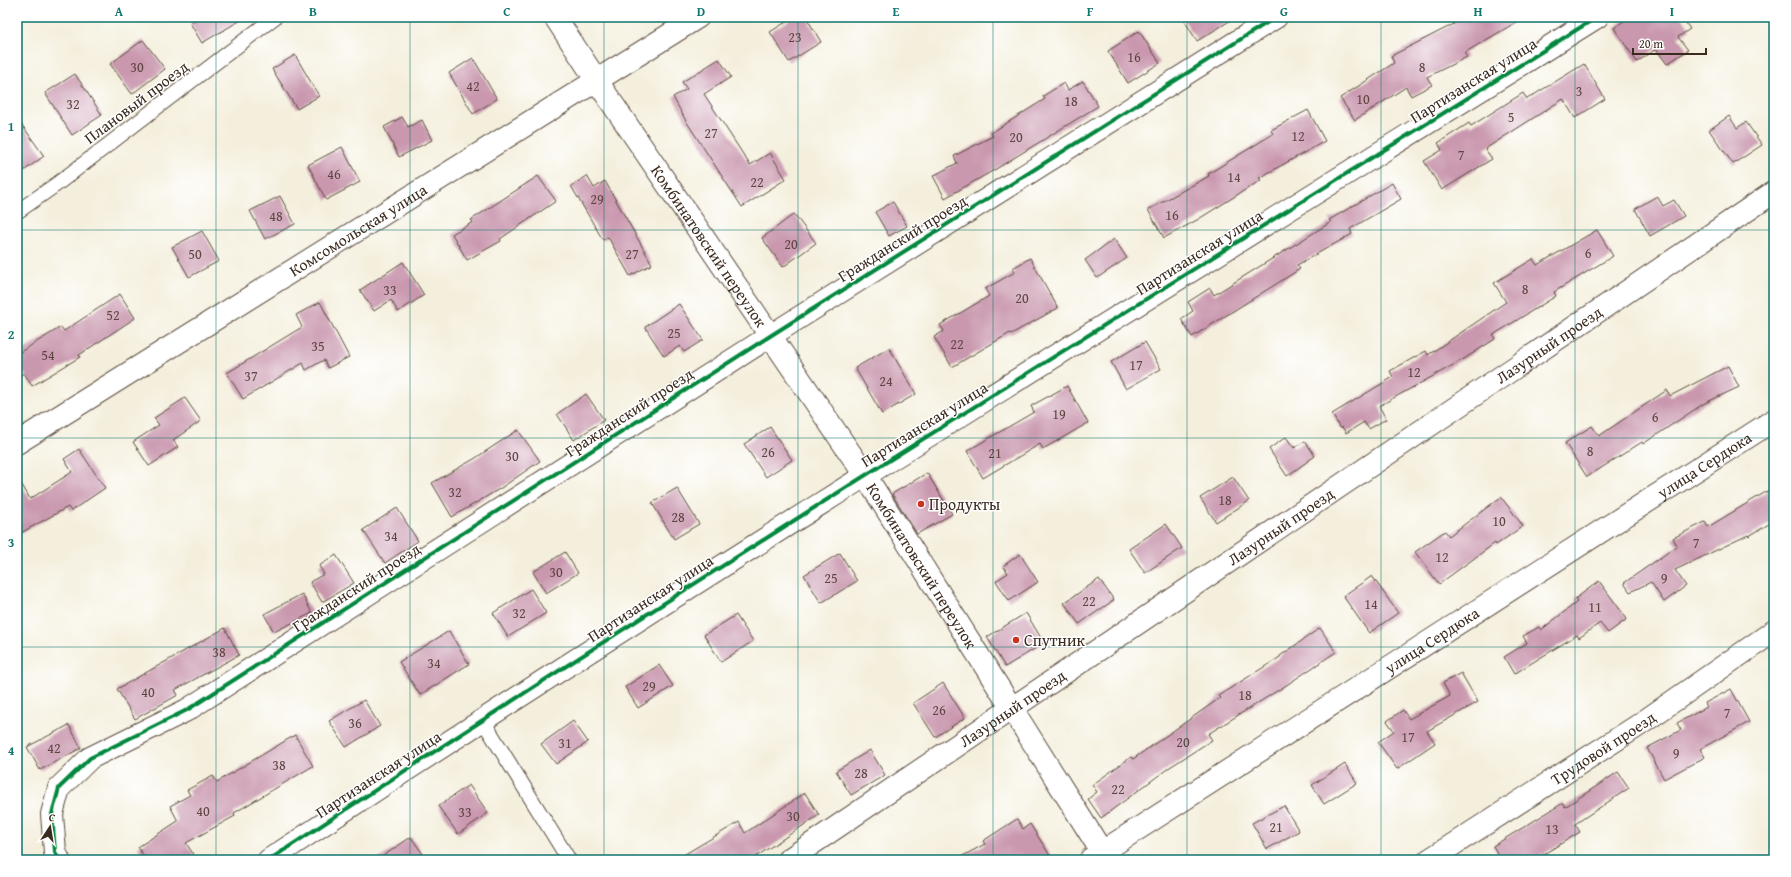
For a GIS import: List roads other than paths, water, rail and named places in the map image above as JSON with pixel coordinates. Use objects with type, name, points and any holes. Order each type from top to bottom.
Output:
[{"type":"street","name":"Комбинатовский переулок","points":[[555,17],[865,475],[1012,707],[1099,857]]},
{"type":"street","name":"Комсомольская улица","points":[[17,443],[698,17]]},
{"type":"street","name":"Гражданский проезд","points":[[59,860],[55,852],[52,814],[59,788],[90,758],[187,710],[770,336],[1276,17]]},
{"type":"street","name":"Партизанская улица","points":[[269,860],[482,719],[865,475],[1597,17]]},
{"type":"street","name":"Лазурный проезд","points":[[788,860],[1774,192]]},
{"type":"street","name":"улица Сердюка","points":[[1099,857],[1774,420]]},
{"type":"street","name":"Трудовой проезд","points":[[1429,860],[1639,724],[1774,631]]},
{"type":"lane","name":"Плановый проезд","points":[[17,212],[57,184],[275,17]]},
{"type":"lane","points":[[482,719],[569,860]]},
{"type":"place","name":"Продукты","points":[[921,504]]},
{"type":"place","name":"Спутник","points":[[1016,640]]}]
